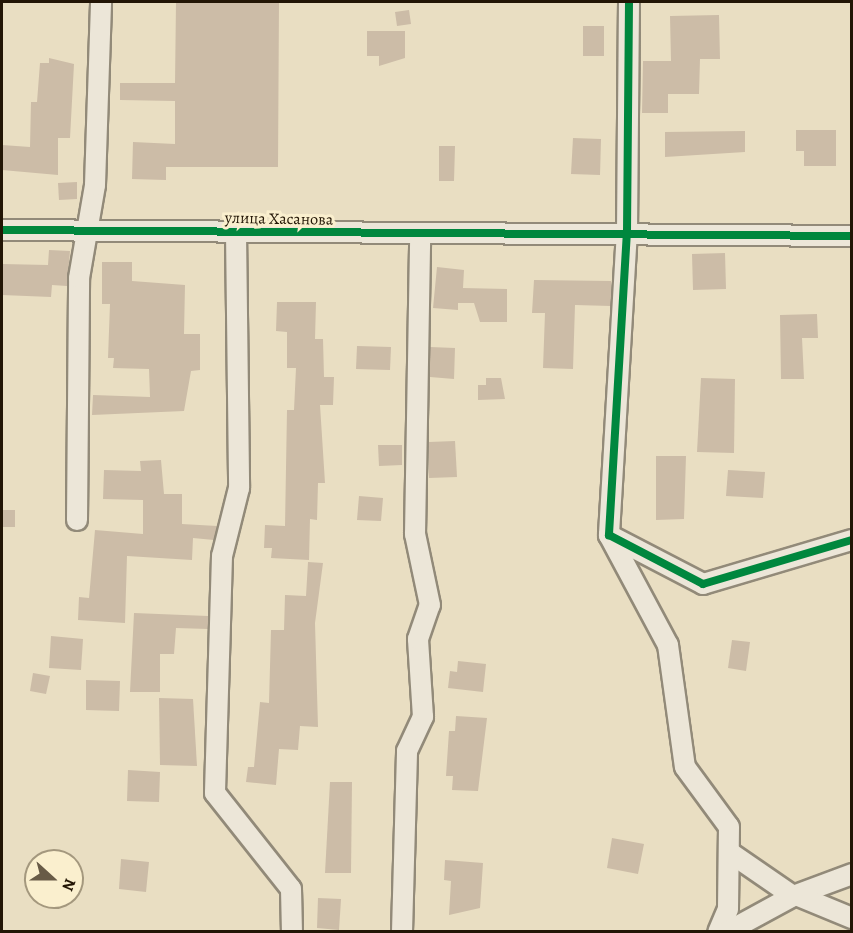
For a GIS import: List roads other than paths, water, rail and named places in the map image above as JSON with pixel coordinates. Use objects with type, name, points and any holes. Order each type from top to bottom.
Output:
[{"type":"street","points":[[77,520],[79,278],[88,232],[101,2]]},
{"type":"street","points":[[628,2],[627,231],[609,534],[668,645],[685,767],[729,826],[728,909],[718,932]]},
{"type":"street","name":"улица Хасанова","points":[[2,230],[420,236],[627,231],[852,236]]},
{"type":"street","points":[[236,232],[239,488],[222,556],[215,793],[291,889],[292,932]]},
{"type":"street","points":[[402,932],[407,751],[423,717],[418,639],[430,605],[415,534],[420,236]]},
{"type":"street","points":[[609,534],[703,584],[852,540]]},
{"type":"street","points":[[729,852],[795,895],[852,918]]},
{"type":"street","points":[[727,932],[795,895],[852,874]]}]
